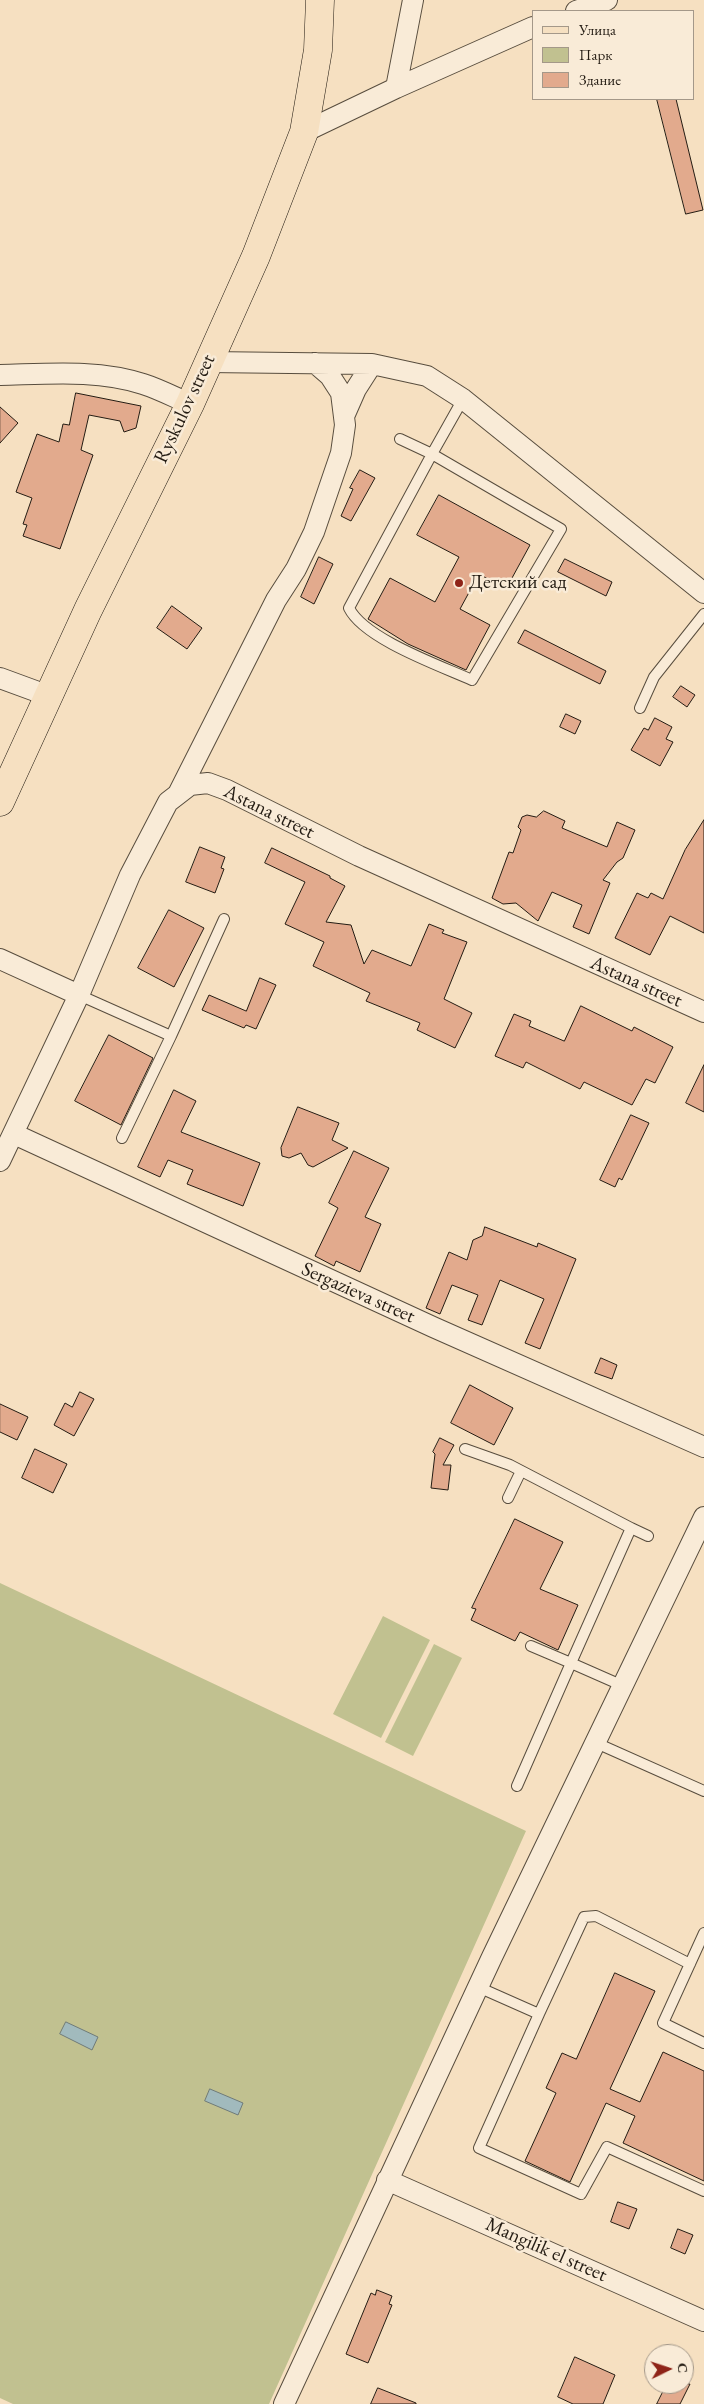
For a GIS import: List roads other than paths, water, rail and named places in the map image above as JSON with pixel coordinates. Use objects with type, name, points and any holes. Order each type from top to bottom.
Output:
[{"type":"main road","name":"Ryskulov street","points":[[0,802],[88,610],[190,404],[256,256],[304,132],[318,50],[320,0]]},
{"type":"street","points":[[396,88],[413,0]]},
{"type":"street","points":[[579,10],[607,0]]},
{"type":"street","points":[[304,132],[396,88],[532,27]]},
{"type":"street","points":[[208,362],[372,364],[427,376],[463,399],[704,593]]},
{"type":"street","points":[[178,794],[276,600],[296,569],[314,532],[341,452],[345,425],[341,393],[330,376],[315,363]]},
{"type":"street","points":[[344,416],[356,389],[372,364]]},
{"type":"street","points":[[0,390],[7,375],[105,376],[142,384],[190,404]]},
{"type":"street","points":[[0,678],[49,696]]},
{"type":"street","name":"Astana street","points":[[0,1161],[78,995],[130,875],[168,802],[190,785],[208,783],[227,790],[359,856],[704,1012]]},
{"type":"street","points":[[0,959],[78,995]]},
{"type":"street","name":"Sergazieva street","points":[[14,1134],[433,1327],[704,1447]]},
{"type":"street","points":[[284,2404],[478,1987],[621,1685],[704,1516]]},
{"type":"street","name":"Mangilik el street","points":[[388,2180],[704,2321]]},
{"type":"lane","points":[[400,439],[432,454],[560,529],[472,680],[384,640],[353,617],[348,608],[432,454],[463,399]]},
{"type":"lane","points":[[640,708],[654,677],[704,614]]},
{"type":"lane","points":[[122,1138],[224,919]]},
{"type":"lane","points":[[78,995],[171,1036]]},
{"type":"lane","points":[[465,1449],[521,1471],[648,1536]]},
{"type":"lane","points":[[508,1498],[521,1471]]},
{"type":"lane","points":[[517,1786],[631,1528]]},
{"type":"lane","points":[[531,1646],[621,1685]]},
{"type":"lane","points":[[594,1742],[704,1791]]},
{"type":"lane","points":[[690,1964],[596,1916],[584,1917],[538,2014],[479,2148],[581,2194],[607,2147],[704,2191]]},
{"type":"lane","points":[[704,1933],[700,1951],[690,1964],[663,2023],[704,2043]]},
{"type":"lane","points":[[478,1987],[538,2014]]},
{"type":"water","points":[[66,2022],[98,2037],[92,2050],[60,2034]]},
{"type":"water","points":[[210,2089],[243,2103],[238,2115],[205,2101]]},
{"type":"place","name":"Детский сад","points":[[459,583]]}]
